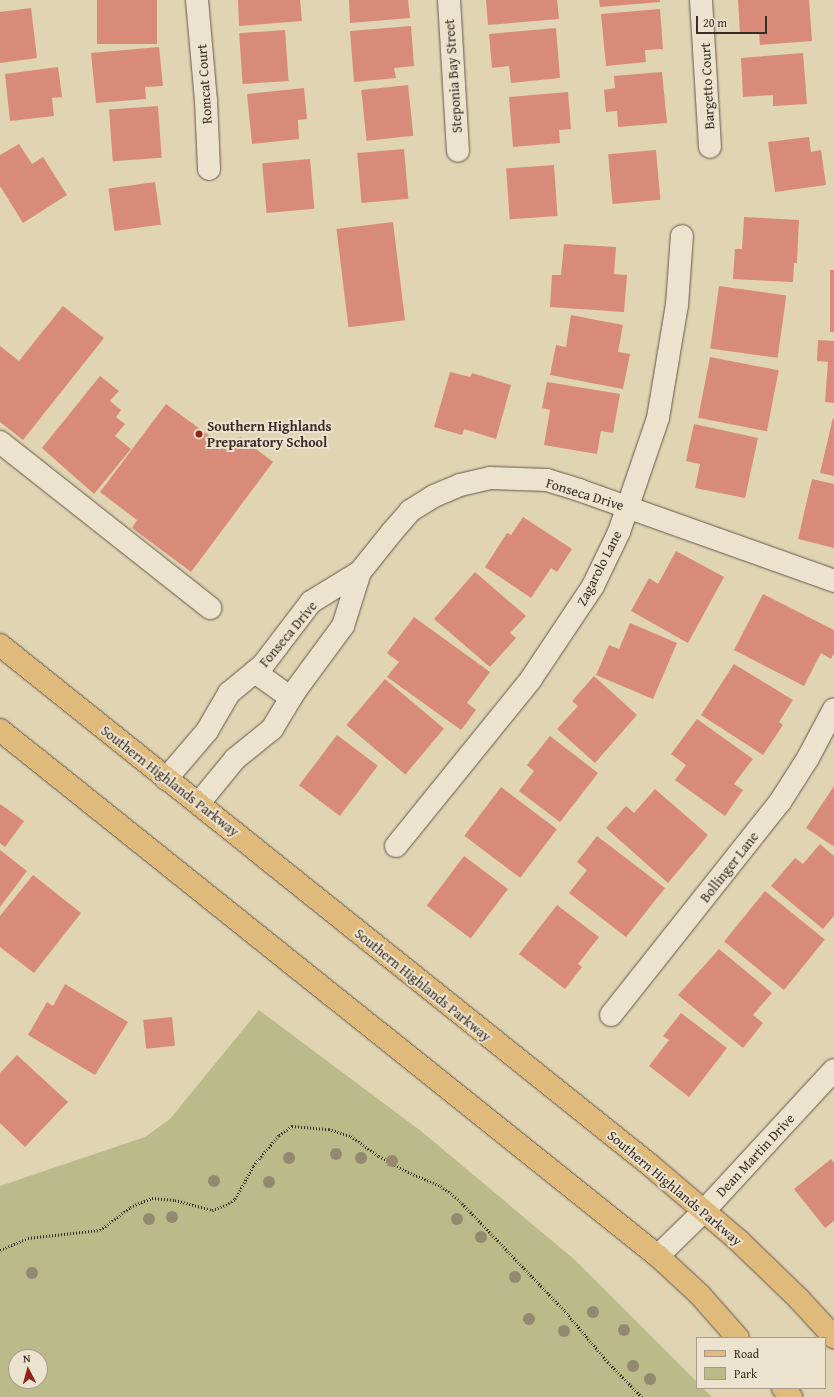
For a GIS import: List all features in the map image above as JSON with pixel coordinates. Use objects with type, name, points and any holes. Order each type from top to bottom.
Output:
[{"type":"main road","name":"Southern Highlands Parkway","points":[[0,646],[650,1166],[739,1241],[799,1299],[834,1336]]},
{"type":"main road","points":[[0,730],[658,1256],[700,1295],[737,1337]]},
{"type":"main road","points":[[784,1389],[791,1397]]},
{"type":"street","name":"Romcat Court","points":[[197,0],[209,168]]},
{"type":"street","name":"Steponia Bay Street","points":[[449,0],[458,151]]},
{"type":"street","name":"Bargetto Court","points":[[701,0],[710,147]]},
{"type":"street","name":"Zagarolo Lane","points":[[396,846],[531,679],[562,636],[593,586],[628,507],[658,418],[677,305],[682,236]]},
{"type":"street","points":[[0,442],[210,608]]},
{"type":"street","name":"Fonseca Drive","points":[[166,779],[207,731],[229,693],[256,672],[311,602],[360,572],[410,511],[434,496],[460,485],[490,478],[547,480],[834,580]]},
{"type":"street","name":"Fonseca Drive","points":[[198,803],[235,759],[272,729],[290,698],[343,626],[360,572]]},
{"type":"street","points":[[256,672],[290,698]]},
{"type":"street","name":"Bollinger Lane","points":[[611,1015],[780,802],[808,758],[834,709]]},
{"type":"street","name":"Dean Martin Drive","points":[[658,1256],[703,1212],[834,1070]]},
{"type":"path","points":[[0,1250],[28,1238],[100,1230],[130,1207],[152,1198],[175,1200],[212,1210],[226,1205],[235,1198],[253,1166],[278,1135],[292,1126],[329,1129],[351,1136],[379,1156],[441,1186],[458,1199],[565,1311],[608,1362],[642,1397]]},
{"type":"green space","points":[[259,1010],[421,1131],[575,1260],[696,1381],[696,1389],[704,1389],[712,1397],[0,1397],[0,1186],[145,1137],[170,1119]]},
{"type":"building","points":[[97,0],[157,0],[157,44],[97,44]]},
{"type":"building","points":[[238,0],[300,0],[302,21],[239,26]]},
{"type":"building","points":[[349,0],[408,0],[410,18],[350,23]]},
{"type":"building","points":[[486,0],[557,0],[559,19],[488,25]]},
{"type":"building","points":[[599,0],[660,0],[660,2],[600,7]]},
{"type":"building","points":[[738,0],[809,0],[812,41],[760,45],[759,32],[740,34]]},
{"type":"building","points":[[31,8],[37,58],[0,63],[0,12]]},
{"type":"building","points":[[660,9],[663,49],[645,50],[646,62],[606,66],[601,14]]},
{"type":"building","points":[[411,26],[414,66],[394,68],[396,78],[354,82],[350,31]]},
{"type":"building","points":[[556,28],[560,78],[511,83],[509,66],[492,68],[489,34]]},
{"type":"building","points":[[285,30],[289,81],[243,84],[239,33]]},
{"type":"building","points":[[159,47],[163,86],[145,87],[146,99],[96,103],[91,53]]},
{"type":"building","points":[[803,53],[807,104],[773,106],[773,95],[743,97],[741,58]]},
{"type":"building","points":[[58,67],[62,97],[52,98],[54,116],[10,121],[5,74]]},
{"type":"building","points":[[662,72],[667,123],[618,127],[617,111],[606,112],[604,90],[615,88],[614,76]]},
{"type":"building","points":[[408,85],[413,136],[367,141],[361,90]]},
{"type":"building","points":[[304,88],[307,119],[298,120],[299,139],[252,144],[247,94]]},
{"type":"building","points":[[568,92],[571,129],[559,130],[560,143],[513,147],[509,97]]},
{"type":"building","points":[[158,106],[162,158],[113,161],[109,109]]},
{"type":"building","points":[[809,137],[811,152],[821,150],[826,185],[775,192],[768,142]]},
{"type":"building","points":[[19,144],[32,164],[43,157],[67,195],[23,223],[0,186],[0,155]]},
{"type":"building","points":[[404,149],[408,199],[362,203],[357,153]]},
{"type":"building","points":[[656,150],[660,200],[613,204],[608,154]]},
{"type":"building","points":[[310,159],[314,209],[267,213],[262,163]]},
{"type":"building","points":[[554,165],[558,216],[510,219],[506,168]]},
{"type":"building","points":[[155,182],[161,225],[114,231],[108,189]]},
{"type":"building","points":[[744,217],[799,220],[797,263],[794,263],[793,282],[733,279],[735,249],[742,249]]},
{"type":"building","points":[[393,222],[405,320],[348,327],[336,229]]},
{"type":"building","points":[[564,244],[616,247],[614,274],[627,275],[624,312],[550,307],[552,275],[561,275]]},
{"type":"building","points":[[830,270],[834,270],[834,332],[830,332]]},
{"type":"building","points":[[719,286],[786,295],[778,358],[710,348]]},
{"type":"building","points":[[63,306],[104,338],[23,440],[0,422],[0,346],[19,361]]},
{"type":"building","points":[[571,315],[623,325],[618,352],[630,354],[623,389],[550,375],[556,345],[566,347]]},
{"type":"building","points":[[818,340],[834,341],[834,403],[825,402],[828,362],[817,361]]},
{"type":"building","points":[[710,357],[779,370],[767,431],[698,418]]},
{"type":"building","points":[[450,372],[470,377],[472,373],[511,385],[496,439],[464,429],[462,435],[434,427]]},
{"type":"building","points":[[100,376],[119,391],[110,401],[121,410],[116,417],[125,424],[115,436],[131,449],[94,494],[42,448]]},
{"type":"building","points":[[547,382],[620,394],[613,433],[601,431],[597,454],[544,445],[550,410],[542,408]]},
{"type":"building","points":[[166,404],[230,451],[240,437],[273,462],[191,572],[132,528],[137,520],[100,492]]},
{"type":"building","points":[[833,418],[834,419],[834,476],[820,473]]},
{"type":"building","points":[[694,424],[758,438],[745,498],[695,488],[700,464],[686,461]]},
{"type":"building","points":[[812,479],[834,484],[834,548],[798,539]]},
{"type":"building","points":[[523,517],[572,549],[557,572],[551,568],[531,598],[485,567],[507,533],[511,535]]},
{"type":"building","points":[[676,551],[724,577],[688,643],[631,611],[649,578],[658,584]]},
{"type":"building","points":[[475,572],[526,616],[510,633],[516,638],[490,667],[434,619]]},
{"type":"building","points":[[763,594],[834,630],[834,653],[831,659],[821,653],[804,686],[734,650]]},
{"type":"building","points":[[414,617],[490,672],[467,703],[476,710],[461,730],[387,677],[399,662],[387,653]]},
{"type":"building","points":[[630,623],[677,643],[653,699],[596,675],[609,645],[619,649]]},
{"type":"building","points":[[734,664],[793,700],[779,722],[783,725],[763,755],[701,715]]},
{"type":"building","points":[[594,676],[637,715],[595,763],[557,729],[578,706],[572,701]]},
{"type":"building","points":[[385,679],[444,728],[405,774],[346,725]]},
{"type":"building","points":[[697,719],[753,759],[734,784],[743,790],[725,816],[675,780],[686,765],[671,754]]},
{"type":"building","points":[[337,735],[378,766],[340,816],[299,785]]},
{"type":"building","points":[[550,736],[598,773],[560,822],[519,791],[534,771],[527,765]]},
{"type":"building","points":[[834,786],[834,845],[833,846],[806,828]]},
{"type":"building","points":[[501,787],[557,829],[520,878],[464,836]]},
{"type":"building","points":[[655,789],[708,835],[668,883],[606,828],[626,806],[634,813]]},
{"type":"building","points":[[0,804],[24,821],[5,847],[0,843]]},
{"type":"building","points":[[597,836],[665,888],[626,937],[569,893],[587,870],[577,862]]},
{"type":"building","points":[[820,844],[834,856],[834,916],[823,929],[771,886],[795,858],[803,864]]},
{"type":"building","points":[[0,850],[27,871],[0,907]]},
{"type":"building","points":[[464,856],[508,889],[471,939],[427,906]]},
{"type":"building","points":[[33,875],[81,913],[34,973],[0,947],[0,916]]},
{"type":"building","points":[[765,891],[825,939],[784,990],[724,942]]},
{"type":"building","points":[[557,905],[599,937],[578,964],[582,967],[565,989],[519,954]]},
{"type":"building","points":[[719,949],[772,993],[753,1015],[763,1023],[743,1048],[678,995]]},
{"type":"building","points":[[65,984],[128,1022],[95,1075],[28,1035],[47,1002],[53,1006]]},
{"type":"building","points":[[681,1013],[727,1048],[689,1097],[649,1066],[669,1040],[663,1036]]},
{"type":"building","points":[[172,1017],[175,1046],[146,1049],[143,1020]]},
{"type":"building","points":[[17,1055],[68,1102],[25,1147],[0,1123],[0,1073]]},
{"type":"building","points":[[831,1159],[834,1163],[834,1221],[825,1228],[794,1189]]},
{"type":"place","name":"Southern Highlands Preparatory School","points":[[199,434]]}]
